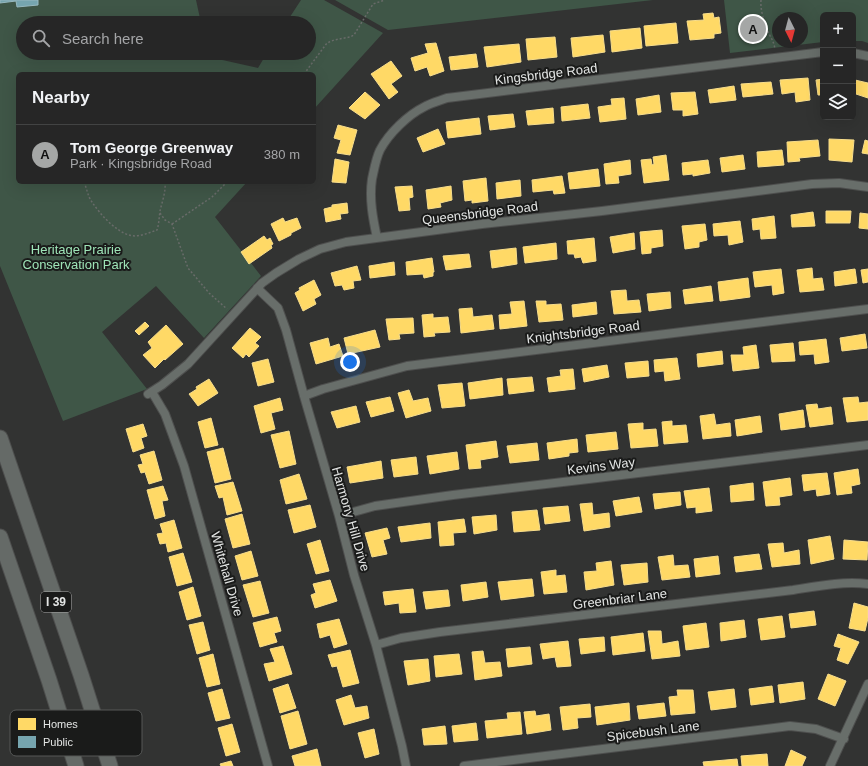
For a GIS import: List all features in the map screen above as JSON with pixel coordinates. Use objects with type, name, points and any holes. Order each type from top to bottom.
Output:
[{"type":"highway","name":"I 39","points":[[0,438],[92,710]]},
{"type":"highway","name":"I 39","points":[[0,537],[58,710]]},
{"type":"highway","name":"I 39","points":[[73,756],[76,766]]},
{"type":"highway","name":"I 39","points":[[107,756],[110,766]]},
{"type":"street","name":"Kingsbridge Road","points":[[377,238],[372,212],[371,195],[372,180],[378,156],[381,149],[400,124],[423,107],[447,98],[820,52]]},
{"type":"street","points":[[856,54],[868,56]]},
{"type":"street","name":"Queensbridge Road","points":[[150,393],[188,364],[262,283],[299,259],[320,249],[346,242],[812,184],[839,183],[868,187]]},
{"type":"street","name":"Harmony Hill Drive","points":[[257,288],[278,308],[286,330],[339,516],[354,575],[376,645],[406,766]]},
{"type":"street","name":"Knightsbridge Road","points":[[304,396],[323,389],[407,366],[868,309]]},
{"type":"street","name":"Whitehall Drive","points":[[150,393],[165,414],[184,466],[268,766]]},
{"type":"street","name":"Kevins Way","points":[[339,516],[376,506],[453,495],[868,445]]},
{"type":"street","name":"Greenbriar Lane","points":[[376,645],[401,638],[440,632],[842,583],[868,584]]},
{"type":"street","points":[[830,766],[844,739],[868,684]]},
{"type":"street","name":"Spicebush Lane","points":[[464,766],[790,726],[816,728],[844,739]]},
{"type":"path","points":[[316,58],[327,43],[354,35],[373,4],[385,0]]},
{"type":"path","points":[[761,0],[760,5],[762,14],[775,49]]},
{"type":"path","points":[[305,72],[314,60]]},
{"type":"path","points":[[85,184],[91,201],[104,218],[120,230],[130,235],[141,235],[157,230],[165,184]]},
{"type":"path","points":[[172,224],[212,197],[225,184]]},
{"type":"path","points":[[160,213],[172,224],[188,268],[209,294],[227,309]]},
{"type":"green space","name":"Heritage Prairie Conservation Park","points":[[0,0],[196,0],[199,16],[16,16],[16,60],[222,60],[258,68],[263,60],[316,60],[316,16],[291,16],[301,0],[324,0],[383,33],[316,107],[316,72],[16,72],[16,184],[245,184],[215,217],[261,276],[204,338],[156,286],[102,332],[147,389],[63,421],[0,266]]},
{"type":"green space","points":[[335,0],[653,0],[388,30]]},
{"type":"green space","points":[[724,0],[868,0],[868,43],[856,41],[856,12],[820,12],[820,42],[808,44],[808,12],[772,12],[772,48],[730,53]]},
{"type":"building: Homes","points":[[713,13],[714,18],[719,17],[721,33],[714,34],[714,38],[690,40],[687,21],[704,20],[703,14]]},
{"type":"building: Homes","points":[[676,23],[678,43],[646,46],[644,26]]},
{"type":"building: Homes","points":[[640,28],[642,48],[612,52],[610,31]]},
{"type":"building: Homes","points":[[603,35],[605,52],[573,57],[571,38]]},
{"type":"building: Homes","points":[[555,37],[557,57],[528,60],[526,39]]},
{"type":"building: Homes","points":[[436,43],[444,71],[430,76],[427,67],[415,71],[411,58],[428,53],[425,44]]},
{"type":"building: Homes","points":[[519,44],[521,62],[487,67],[484,47]]},
{"type":"building: Homes","points":[[476,54],[478,67],[451,70],[449,57]]},
{"type":"building: Homes","points":[[391,61],[402,76],[391,84],[398,92],[389,99],[371,74]]},
{"type":"building: Homes","points":[[808,78],[810,100],[796,102],[795,92],[782,94],[780,80]]},
{"type":"building: Homes","points":[[820,79],[820,95],[818,95],[816,80]]},
{"type":"building: Homes","points":[[856,80],[868,83],[868,98],[856,94]]},
{"type":"building: Homes","points":[[771,82],[773,94],[743,97],[741,84]]},
{"type":"building: Homes","points":[[734,86],[736,100],[710,103],[708,90]]},
{"type":"building: Homes","points":[[365,92],[380,105],[365,119],[349,108]]},
{"type":"building: Homes","points":[[695,92],[698,114],[683,116],[683,110],[673,110],[671,93]]},
{"type":"building: Homes","points":[[659,95],[661,112],[638,115],[636,99]]},
{"type":"building: Homes","points":[[624,98],[626,119],[600,122],[598,107],[612,105],[611,99]]},
{"type":"building: Homes","points":[[588,104],[590,118],[562,121],[561,107]]},
{"type":"building: Homes","points":[[553,108],[554,123],[528,125],[526,111]]},
{"type":"building: Homes","points":[[513,114],[515,127],[490,130],[488,116]]},
{"type":"building: Homes","points":[[479,118],[481,134],[448,138],[446,122]]},
{"type":"building: Homes","points":[[338,125],[357,130],[350,155],[337,153],[341,140],[334,138]]},
{"type":"building: Homes","points":[[438,129],[445,144],[423,152],[417,138]]},
{"type":"building: Homes","points":[[829,139],[854,140],[852,162],[829,160]]},
{"type":"building: Homes","points":[[818,140],[820,156],[799,158],[800,161],[788,162],[787,142]]},
{"type":"building: Homes","points":[[865,140],[868,141],[868,154],[862,153]]},
{"type":"building: Homes","points":[[782,150],[784,165],[758,167],[757,152]]},
{"type":"building: Homes","points":[[666,155],[669,180],[644,183],[641,160],[651,159],[652,165],[654,164],[653,157]]},
{"type":"building: Homes","points":[[743,155],[745,169],[722,172],[720,158]]},
{"type":"building: Homes","points":[[335,159],[349,162],[346,183],[332,182]]},
{"type":"building: Homes","points":[[630,160],[631,174],[618,176],[619,183],[606,184],[604,164]]},
{"type":"building: Homes","points":[[708,160],[710,173],[693,176],[693,174],[683,175],[682,163]]},
{"type":"building: Homes","points":[[598,169],[600,186],[570,189],[568,173]]},
{"type":"building: Homes","points":[[562,176],[565,193],[554,194],[553,190],[533,192],[532,180]]},
{"type":"building: Homes","points":[[486,178],[488,201],[472,203],[472,200],[465,201],[463,181]]},
{"type":"building: Homes","points":[[520,180],[521,196],[497,199],[496,183]]},
{"type":"building: Homes","points":[[412,186],[413,197],[409,198],[410,210],[399,211],[395,187]]},
{"type":"building: Homes","points":[[451,186],[452,200],[440,203],[441,207],[428,209],[426,190]]},
{"type":"building: Homes","points":[[347,203],[348,213],[340,214],[341,219],[326,222],[324,209],[332,207],[332,205]]},
{"type":"building: Homes","points":[[826,211],[851,211],[850,223],[826,223]]},
{"type":"building: Homes","points":[[813,212],[815,226],[792,227],[791,215]]},
{"type":"building: Homes","points":[[860,213],[868,214],[868,229],[859,228]]},
{"type":"building: Homes","points":[[774,216],[776,238],[761,239],[760,229],[753,230],[752,219]]},
{"type":"building: Homes","points":[[283,218],[285,222],[297,218],[301,228],[279,241],[271,224]]},
{"type":"building: Homes","points":[[740,221],[743,242],[729,245],[728,235],[714,236],[713,224]]},
{"type":"building: Homes","points":[[705,224],[707,240],[699,242],[699,247],[685,249],[682,226]]},
{"type":"building: Homes","points":[[662,230],[663,246],[651,248],[651,253],[642,254],[640,232]]},
{"type":"building: Homes","points":[[634,233],[635,249],[613,253],[610,237]]},
{"type":"building: Homes","points":[[264,236],[267,240],[270,238],[273,244],[271,245],[272,248],[249,264],[241,252]]},
{"type":"building: Homes","points":[[594,238],[596,261],[583,263],[581,257],[575,258],[574,254],[568,254],[567,241]]},
{"type":"building: Homes","points":[[556,243],[557,259],[525,263],[523,247]]},
{"type":"building: Homes","points":[[516,248],[517,264],[492,268],[490,251]]},
{"type":"building: Homes","points":[[469,254],[471,267],[446,270],[443,256]]},
{"type":"building: Homes","points":[[432,258],[434,272],[433,276],[424,278],[423,274],[407,275],[406,262]]},
{"type":"building: Homes","points":[[394,262],[395,275],[370,278],[369,266]]},
{"type":"building: Homes","points":[[357,266],[361,280],[353,281],[354,288],[344,290],[342,285],[335,286],[331,273]]},
{"type":"building: Homes","points":[[812,268],[813,279],[822,278],[824,290],[800,292],[797,270]]},
{"type":"building: Homes","points":[[781,269],[784,293],[773,295],[772,285],[755,287],[753,272]]},
{"type":"building: Homes","points":[[855,269],[857,283],[835,286],[834,272]]},
{"type":"building: Homes","points":[[868,269],[868,282],[863,283],[861,270]]},
{"type":"building: Homes","points":[[748,278],[750,297],[720,301],[718,282]]},
{"type":"building: Homes","points":[[314,280],[321,295],[314,299],[316,304],[303,311],[295,293],[300,290],[299,288]]},
{"type":"building: Homes","points":[[711,286],[713,301],[685,304],[683,290]]},
{"type":"building: Homes","points":[[626,290],[627,301],[639,300],[641,312],[614,314],[611,291]]},
{"type":"building: Homes","points":[[670,292],[671,308],[649,311],[647,294]]},
{"type":"building: Homes","points":[[524,301],[527,326],[500,329],[499,315],[512,314],[510,302]]},
{"type":"building: Homes","points":[[536,301],[546,301],[546,305],[561,304],[563,320],[539,322]]},
{"type":"building: Homes","points":[[596,302],[597,314],[573,317],[572,305]]},
{"type":"building: Homes","points":[[472,308],[473,317],[492,315],[494,329],[461,333],[459,309]]},
{"type":"building: Homes","points":[[433,314],[433,318],[448,317],[450,332],[434,333],[435,336],[424,337],[422,315]]},
{"type":"building: Homes","points":[[413,318],[414,333],[399,334],[400,339],[389,340],[386,319]]},
{"type":"building: Homes","points":[[145,322],[149,326],[139,335],[135,331]]},
{"type":"building: Homes","points":[[166,325],[183,344],[155,368],[143,355],[152,348],[148,342]]},
{"type":"building: Homes","points":[[250,328],[261,337],[255,343],[259,346],[249,357],[246,354],[243,358],[232,348]]},
{"type":"building: Homes","points":[[375,330],[380,347],[348,354],[344,338]]},
{"type":"building: Homes","points":[[865,334],[867,348],[842,351],[840,338]]},
{"type":"building: Homes","points":[[328,338],[330,347],[339,344],[343,356],[316,364],[310,343]]},
{"type":"building: Homes","points":[[826,339],[829,362],[815,364],[814,354],[800,355],[799,342]]},
{"type":"building: Homes","points":[[793,343],[795,361],[772,362],[770,345]]},
{"type":"building: Homes","points":[[756,345],[759,368],[733,371],[731,355],[744,355],[743,347]]},
{"type":"building: Homes","points":[[722,351],[723,364],[698,367],[697,354]]},
{"type":"building: Homes","points":[[677,358],[680,379],[665,381],[664,371],[655,372],[654,360]]},
{"type":"building: Homes","points":[[268,359],[274,382],[258,386],[252,363]]},
{"type":"building: Homes","points":[[648,361],[649,376],[627,378],[625,363]]},
{"type":"building: Homes","points":[[607,365],[609,377],[584,382],[582,369]]},
{"type":"building: Homes","points":[[573,369],[575,389],[549,392],[547,378],[561,376],[560,370]]},
{"type":"building: Homes","points":[[532,377],[534,391],[509,394],[507,379]]},
{"type":"building: Homes","points":[[502,378],[503,395],[470,399],[468,383]]},
{"type":"building: Homes","points":[[209,379],[218,393],[198,406],[189,394],[197,389],[196,387]]},
{"type":"building: Homes","points":[[462,383],[465,406],[442,408],[438,385]]},
{"type":"building: Homes","points":[[409,390],[413,401],[428,398],[431,411],[406,418],[398,393]]},
{"type":"building: Homes","points":[[390,397],[394,411],[371,417],[366,402]]},
{"type":"building: Homes","points":[[858,397],[859,403],[868,402],[868,420],[847,422],[843,398]]},
{"type":"building: Homes","points":[[280,398],[283,410],[271,413],[275,429],[261,433],[254,406]]},
{"type":"building: Homes","points":[[817,404],[818,409],[831,407],[833,424],[810,427],[806,405]]},
{"type":"building: Homes","points":[[356,406],[360,422],[337,428],[331,412]]},
{"type":"building: Homes","points":[[803,410],[805,427],[781,430],[779,414]]},
{"type":"building: Homes","points":[[714,414],[716,425],[730,423],[731,436],[703,439],[700,416]]},
{"type":"building: Homes","points":[[760,416],[762,432],[737,436],[735,420]]},
{"type":"building: Homes","points":[[211,418],[218,445],[205,448],[198,422]]},
{"type":"building: Homes","points":[[672,421],[672,426],[686,425],[688,442],[664,444],[662,422]]},
{"type":"building: Homes","points":[[643,423],[643,430],[656,429],[658,446],[631,448],[628,424]]},
{"type":"building: Homes","points":[[143,424],[147,436],[141,438],[144,448],[133,452],[126,429]]},
{"type":"building: Homes","points":[[289,431],[296,464],[280,468],[271,435]]},
{"type":"building: Homes","points":[[616,432],[618,449],[588,452],[586,435]]},
{"type":"building: Homes","points":[[577,439],[578,452],[569,453],[569,456],[549,459],[547,443]]},
{"type":"building: Homes","points":[[496,441],[498,457],[480,460],[481,468],[469,469],[466,445]]},
{"type":"building: Homes","points":[[537,443],[539,460],[510,463],[507,446]]},
{"type":"building: Homes","points":[[223,448],[231,479],[215,483],[207,452]]},
{"type":"building: Homes","points":[[154,451],[162,480],[149,484],[145,472],[141,473],[138,465],[143,464],[140,455]]},
{"type":"building: Homes","points":[[457,452],[459,469],[430,474],[427,456]]},
{"type":"building: Homes","points":[[416,457],[418,474],[394,477],[391,460]]},
{"type":"building: Homes","points":[[381,461],[383,478],[350,483],[347,467]]},
{"type":"building: Homes","points":[[858,469],[860,484],[851,486],[852,493],[837,495],[834,473]]},
{"type":"building: Homes","points":[[827,473],[830,494],[817,496],[816,489],[804,491],[802,475]]},
{"type":"building: Homes","points":[[299,474],[307,499],[286,504],[280,480]]},
{"type":"building: Homes","points":[[790,478],[792,495],[779,497],[780,505],[766,506],[763,482]]},
{"type":"building: Homes","points":[[233,482],[242,511],[227,515],[223,497],[219,498],[215,486]]},
{"type":"building: Homes","points":[[753,483],[754,500],[731,502],[730,486]]},
{"type":"building: Homes","points":[[163,486],[168,500],[162,501],[165,516],[155,519],[147,490]]},
{"type":"building: Homes","points":[[709,488],[712,511],[696,513],[696,507],[687,508],[684,491]]},
{"type":"building: Homes","points":[[680,492],[681,505],[655,509],[653,494]]},
{"type":"building: Homes","points":[[639,497],[642,512],[616,516],[613,501]]},
{"type":"building: Homes","points":[[592,503],[593,515],[609,513],[610,527],[584,531],[580,504]]},
{"type":"building: Homes","points":[[310,505],[316,527],[294,533],[288,510]]},
{"type":"building: Homes","points":[[568,506],[570,521],[545,524],[543,508]]},
{"type":"building: Homes","points":[[537,510],[540,530],[514,532],[512,512]]},
{"type":"building: Homes","points":[[242,514],[250,544],[233,548],[225,519]]},
{"type":"building: Homes","points":[[496,515],[497,530],[474,534],[472,517]]},
{"type":"building: Homes","points":[[464,519],[466,532],[453,533],[454,545],[440,546],[438,522]]},
{"type":"building: Homes","points":[[174,520],[182,548],[168,552],[166,543],[160,544],[157,534],[163,533],[160,524]]},
{"type":"building: Homes","points":[[430,523],[431,538],[401,542],[398,527]]},
{"type":"building: Homes","points":[[387,528],[390,538],[383,540],[387,554],[372,557],[365,533]]},
{"type":"building: Homes","points":[[830,536],[834,559],[811,564],[808,540]]},
{"type":"building: Homes","points":[[320,540],[329,571],[316,574],[307,544]]},
{"type":"building: Homes","points":[[844,540],[868,542],[867,560],[843,559]]},
{"type":"building: Homes","points":[[783,543],[784,553],[799,550],[800,564],[772,567],[768,544]]},
{"type":"building: Homes","points":[[251,551],[258,576],[242,580],[235,556]]},
{"type":"building: Homes","points":[[183,553],[192,582],[177,586],[169,557]]},
{"type":"building: Homes","points":[[759,554],[762,569],[736,572],[734,557]]},
{"type":"building: Homes","points":[[673,555],[674,566],[688,565],[690,577],[662,580],[658,557]]},
{"type":"building: Homes","points":[[718,556],[720,574],[696,577],[694,559]]},
{"type":"building: Homes","points":[[611,561],[614,585],[586,590],[584,572],[597,571],[596,563]]},
{"type":"building: Homes","points":[[647,563],[648,582],[624,585],[621,565]]},
{"type":"building: Homes","points":[[556,570],[556,576],[565,575],[567,592],[544,594],[541,572]]},
{"type":"building: Homes","points":[[532,579],[534,596],[501,600],[498,582]]},
{"type":"building: Homes","points":[[330,580],[337,601],[315,608],[311,595],[316,593],[313,584]]},
{"type":"building: Homes","points":[[260,581],[269,613],[253,617],[243,585]]},
{"type":"building: Homes","points":[[486,582],[488,597],[463,601],[461,585]]},
{"type":"building: Homes","points":[[193,587],[201,616],[187,620],[179,592]]},
{"type":"building: Homes","points":[[413,589],[416,612],[400,613],[399,603],[385,605],[383,592]]},
{"type":"building: Homes","points":[[448,590],[450,606],[426,609],[423,592]]},
{"type":"building: Homes","points":[[854,603],[868,607],[868,618],[865,631],[849,628]]},
{"type":"building: Homes","points":[[814,611],[816,625],[791,628],[789,614]]},
{"type":"building: Homes","points":[[782,616],[785,637],[761,640],[758,619]]},
{"type":"building: Homes","points":[[277,617],[281,631],[274,633],[277,642],[260,647],[253,623]]},
{"type":"building: Homes","points":[[339,619],[347,644],[334,648],[330,635],[320,638],[317,624]]},
{"type":"building: Homes","points":[[744,620],[746,637],[721,641],[720,623]]},
{"type":"building: Homes","points":[[203,622],[210,650],[197,654],[189,625]]},
{"type":"building: Homes","points":[[706,623],[709,647],[686,650],[683,626]]},
{"type":"building: Homes","points":[[648,631],[661,631],[662,644],[678,641],[680,656],[652,659]]},
{"type":"building: Homes","points":[[643,633],[645,651],[613,655],[611,637]]},
{"type":"building: Homes","points":[[838,634],[859,642],[848,664],[837,660],[841,648],[834,646]]},
{"type":"building: Homes","points":[[604,637],[605,651],[581,654],[579,639]]},
{"type":"building: Homes","points":[[568,641],[571,666],[557,667],[555,657],[543,659],[540,644]]},
{"type":"building: Homes","points":[[283,646],[292,674],[269,681],[264,664],[275,662],[270,649]]},
{"type":"building: Homes","points":[[530,647],[532,664],[508,667],[506,649]]},
{"type":"building: Homes","points":[[350,650],[359,683],[343,687],[337,666],[332,667],[328,655]]},
{"type":"building: Homes","points":[[483,651],[485,663],[500,662],[502,676],[475,680],[472,652]]},
{"type":"building: Homes","points":[[213,654],[220,684],[207,687],[199,658]]},
{"type":"building: Homes","points":[[459,654],[462,674],[436,677],[434,656]]},
{"type":"building: Homes","points":[[428,659],[430,681],[408,685],[404,661]]},
{"type":"building: Homes","points":[[828,674],[846,681],[835,706],[818,699]]},
{"type":"building: Homes","points":[[803,682],[805,699],[780,703],[778,685]]},
{"type":"building: Homes","points":[[288,684],[296,708],[280,713],[273,689]]},
{"type":"building: Homes","points":[[772,686],[774,702],[751,705],[749,689]]},
{"type":"building: Homes","points":[[222,689],[230,718],[216,721],[208,693]]},
{"type":"building: Homes","points":[[734,689],[736,707],[711,710],[708,692]]},
{"type":"building: Homes","points":[[677,690],[693,690],[695,713],[671,715],[669,697],[678,696]]},
{"type":"building: Homes","points":[[351,695],[355,708],[367,706],[369,718],[344,725],[336,700]]},
{"type":"building: Homes","points":[[629,703],[630,720],[597,725],[595,707]]},
{"type":"building: Homes","points":[[664,703],[666,716],[639,719],[637,706]]},
{"type":"building: Homes","points":[[590,704],[591,717],[577,718],[578,728],[563,730],[560,707]]},
{"type":"building: Homes","points":[[298,711],[307,744],[290,749],[281,716]]},
{"type":"building: Homes","points":[[535,711],[536,716],[549,714],[551,730],[527,734],[524,712]]},
{"type":"building: Homes","points":[[520,712],[522,734],[487,738],[485,721],[508,719],[507,713]]},
{"type":"building: Homes","points":[[476,723],[478,740],[454,742],[452,726]]},
{"type":"building: Homes","points":[[232,724],[240,752],[226,756],[218,728]]},
{"type":"building: Homes","points":[[445,726],[447,744],[424,745],[422,729]]},
{"type":"building: Homes","points":[[374,729],[379,754],[365,758],[358,733]]},
{"type":"building: Homes","points":[[317,749],[321,766],[295,766],[292,756]]},
{"type":"building: Homes","points":[[791,750],[806,757],[802,766],[785,766]]},
{"type":"building: Homes","points":[[767,754],[768,766],[742,766],[741,756]]},
{"type":"building: Homes","points":[[737,759],[738,766],[704,766],[703,762]]},
{"type":"building: Homes","points":[[231,761],[233,766],[221,766],[220,764]]},
{"type":"building: Public","points":[[0,0],[38,0],[38,5],[17,7],[16,1],[0,3]]},
{"type":"place","name":"Tom George Greenway","points":[[753,29]]}]
